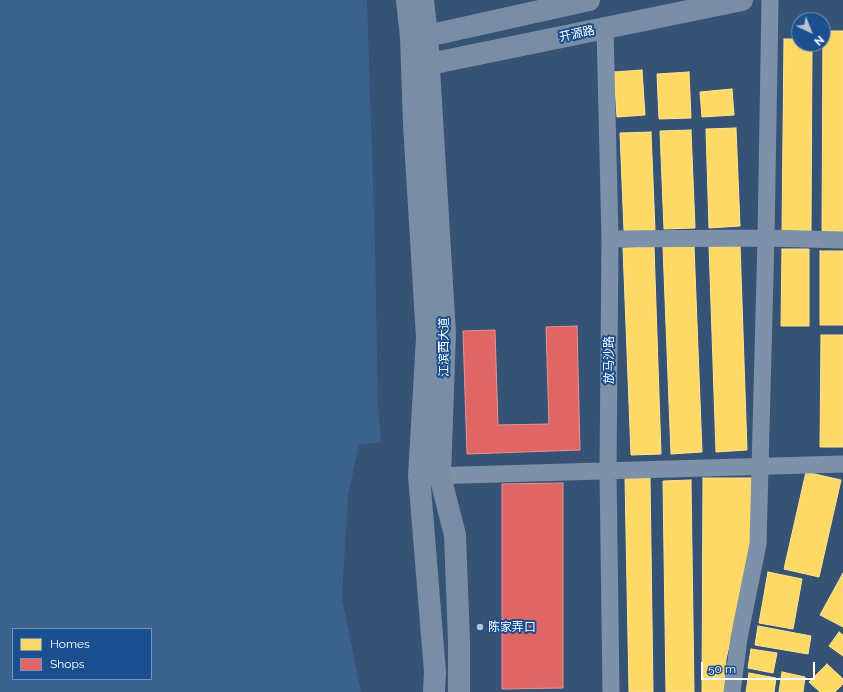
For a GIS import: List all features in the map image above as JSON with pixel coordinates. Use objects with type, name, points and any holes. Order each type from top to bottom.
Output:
[{"type":"main road","name":"江滨西大道","points":[[407,0],[419,36]]},
{"type":"main road","name":"江滨西大道","points":[[423,0],[419,36],[421,66],[435,672],[434,692]]},
{"type":"main road","points":[[419,36],[589,0]]},
{"type":"main road","name":"开源路","points":[[421,66],[742,0]]},
{"type":"main road","name":"江滨西大道","points":[[430,476],[455,535],[458,692]]},
{"type":"street","points":[[732,692],[739,638],[758,544],[766,238],[770,0]]},
{"type":"street","name":"放马沙路","points":[[605,28],[610,239],[608,470],[611,692]]},
{"type":"street","points":[[610,239],[766,238],[843,240]]},
{"type":"street","points":[[430,476],[760,465],[843,464]]},
{"type":"water","points":[[0,0],[367,0],[375,244],[378,405],[381,442],[359,445],[348,496],[342,598],[361,692],[0,692]]},
{"type":"building: Homes","points":[[831,31],[843,31],[843,232],[822,232],[823,52],[831,52]]},
{"type":"building: Homes","points":[[784,39],[791,39],[791,52],[812,52],[811,231],[782,231]]},
{"type":"building: Homes","points":[[642,70],[645,115],[617,117],[614,72]]},
{"type":"building: Homes","points":[[689,72],[691,118],[659,119],[657,74]]},
{"type":"building: Homes","points":[[732,89],[734,115],[702,117],[700,92]]},
{"type":"building: Homes","points":[[736,128],[740,226],[709,228],[706,129]]},
{"type":"building: Homes","points":[[691,130],[695,228],[664,229],[660,131]]},
{"type":"building: Homes","points":[[651,132],[655,230],[624,231],[620,133]]},
{"type":"building: Homes","points":[[740,244],[747,450],[716,452],[709,245]]},
{"type":"building: Homes","points":[[694,246],[702,452],[671,454],[663,247]]},
{"type":"building: Homes","points":[[654,247],[661,454],[631,455],[623,248]]},
{"type":"building: Homes","points":[[782,249],[809,249],[809,326],[781,326]]},
{"type":"building: Homes","points":[[820,251],[843,251],[843,325],[820,325]]},
{"type":"building: Homes","points":[[821,335],[843,335],[843,447],[820,447]]},
{"type":"building: Homes","points":[[806,472],[841,480],[819,577],[784,569]]},
{"type":"building: Homes","points":[[650,477],[653,692],[629,692],[625,478]]},
{"type":"building: Homes","points":[[703,478],[755,478],[749,562],[726,659],[724,692],[702,692]]},
{"type":"building: Homes","points":[[691,480],[694,692],[666,692],[663,481]]},
{"type":"building: Homes","points":[[768,572],[802,579],[793,629],[759,623]]},
{"type":"building: Homes","points":[[843,573],[843,627],[820,615]]},
{"type":"building: Homes","points":[[758,626],[811,636],[808,654],[755,645]]},
{"type":"building: Homes","points":[[839,632],[843,635],[843,656],[829,646]]},
{"type":"building: Homes","points":[[751,649],[777,653],[773,673],[748,668]]},
{"type":"building: Homes","points":[[827,664],[843,679],[843,684],[835,692],[820,692],[809,682]]},
{"type":"building: Homes","points":[[782,672],[805,677],[803,692],[779,692]]},
{"type":"building: Homes","points":[[749,673],[776,678],[774,692],[746,692]]},
{"type":"building: Shops","points":[[577,326],[580,450],[467,454],[463,331],[495,330],[498,425],[549,424],[546,327]]},
{"type":"building: Shops","points":[[563,483],[563,688],[502,689],[502,484]]},
{"type":"place","name":"陈家弄口","points":[[480,627]]}]
